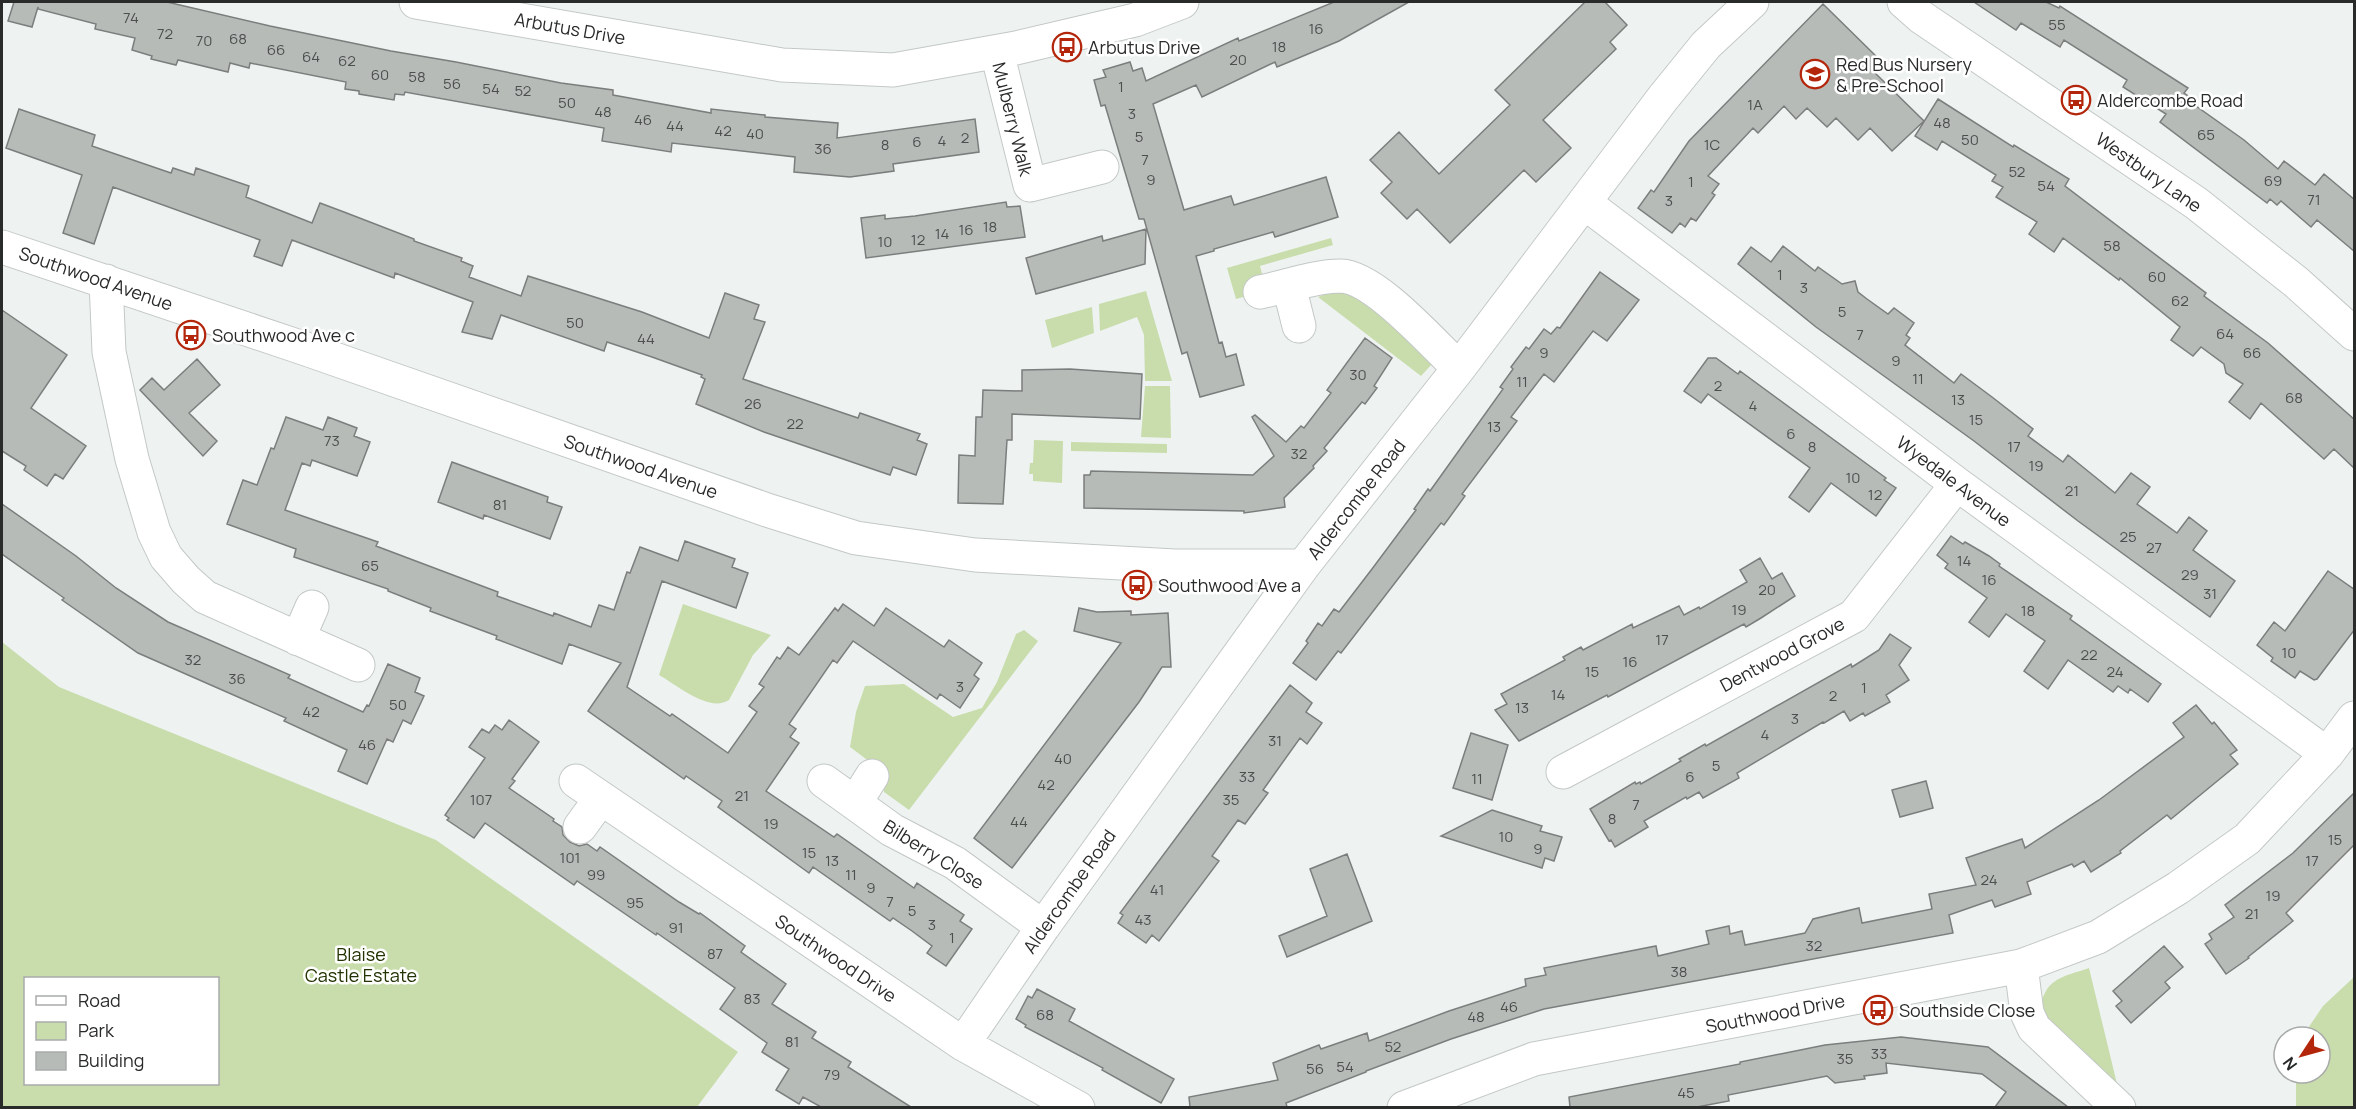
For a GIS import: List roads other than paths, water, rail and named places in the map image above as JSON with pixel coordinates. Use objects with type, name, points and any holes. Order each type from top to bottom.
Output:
[{"type":"street","name":"Arbutus Drive","points":[[416,2],[782,65],[893,70],[997,52],[1135,20],[1182,2]]},
{"type":"street","name":"Aldercombe Road","points":[[963,1044],[1042,927],[1303,566],[1459,368],[1663,98],[1706,45],[1752,2]]},
{"type":"street","name":"Westbury Lane","points":[[1904,2],[1921,17],[2196,203],[2296,282],[2355,334]]},
{"type":"street","name":"Mulberry Walk","points":[[997,52],[1030,185],[1102,167]]},
{"type":"street","name":"Wyedale Avenue","points":[[1585,203],[1957,484],[2327,754]]},
{"type":"street","name":"Southwood Avenue","points":[[2,247],[770,511],[856,538],[975,555],[1175,566],[1303,566]]},
{"type":"street","points":[[1299,326],[1274,289],[1320,278],[1343,276],[1377,291],[1459,368]]},
{"type":"street","points":[[106,281],[109,352],[128,438],[154,532],[166,557],[205,597],[358,665]]},
{"type":"street","name":"Dentwood Grove","points":[[1563,772],[1854,616],[1957,484]]},
{"type":"street","points":[[298,639],[312,607]]},
{"type":"street","name":"Southwood Drive","points":[[1404,1107],[1534,1059],[2021,966],[2098,937],[2178,888],[2247,839],[2327,754],[2355,718]]},
{"type":"street","name":"Bilberry Close","points":[[824,781],[863,790],[892,830],[955,863],[1042,927]]},
{"type":"street","name":"Southwood Drive","points":[[580,826],[588,789],[963,1044],[1078,1107]]},
{"type":"street","points":[[2021,966],[2027,1013],[2034,1028],[2119,1107]]},
{"type":"place","name":"Arbutus Drive","points":[[1067,47]]},
{"type":"place","name":"Red Bus Nursery & Pre-School","points":[[1815,74]]},
{"type":"place","name":"Aldercombe Road","points":[[2076,100]]},
{"type":"place","name":"Southwood Ave c","points":[[191,335]]},
{"type":"place","name":"Southwood Ave a","points":[[1137,585]]},
{"type":"place","name":"Southside Close","points":[[1878,1010]]},
{"type":"park label","name":"Blaise Castle Estate","points":[[361,964]]}]
